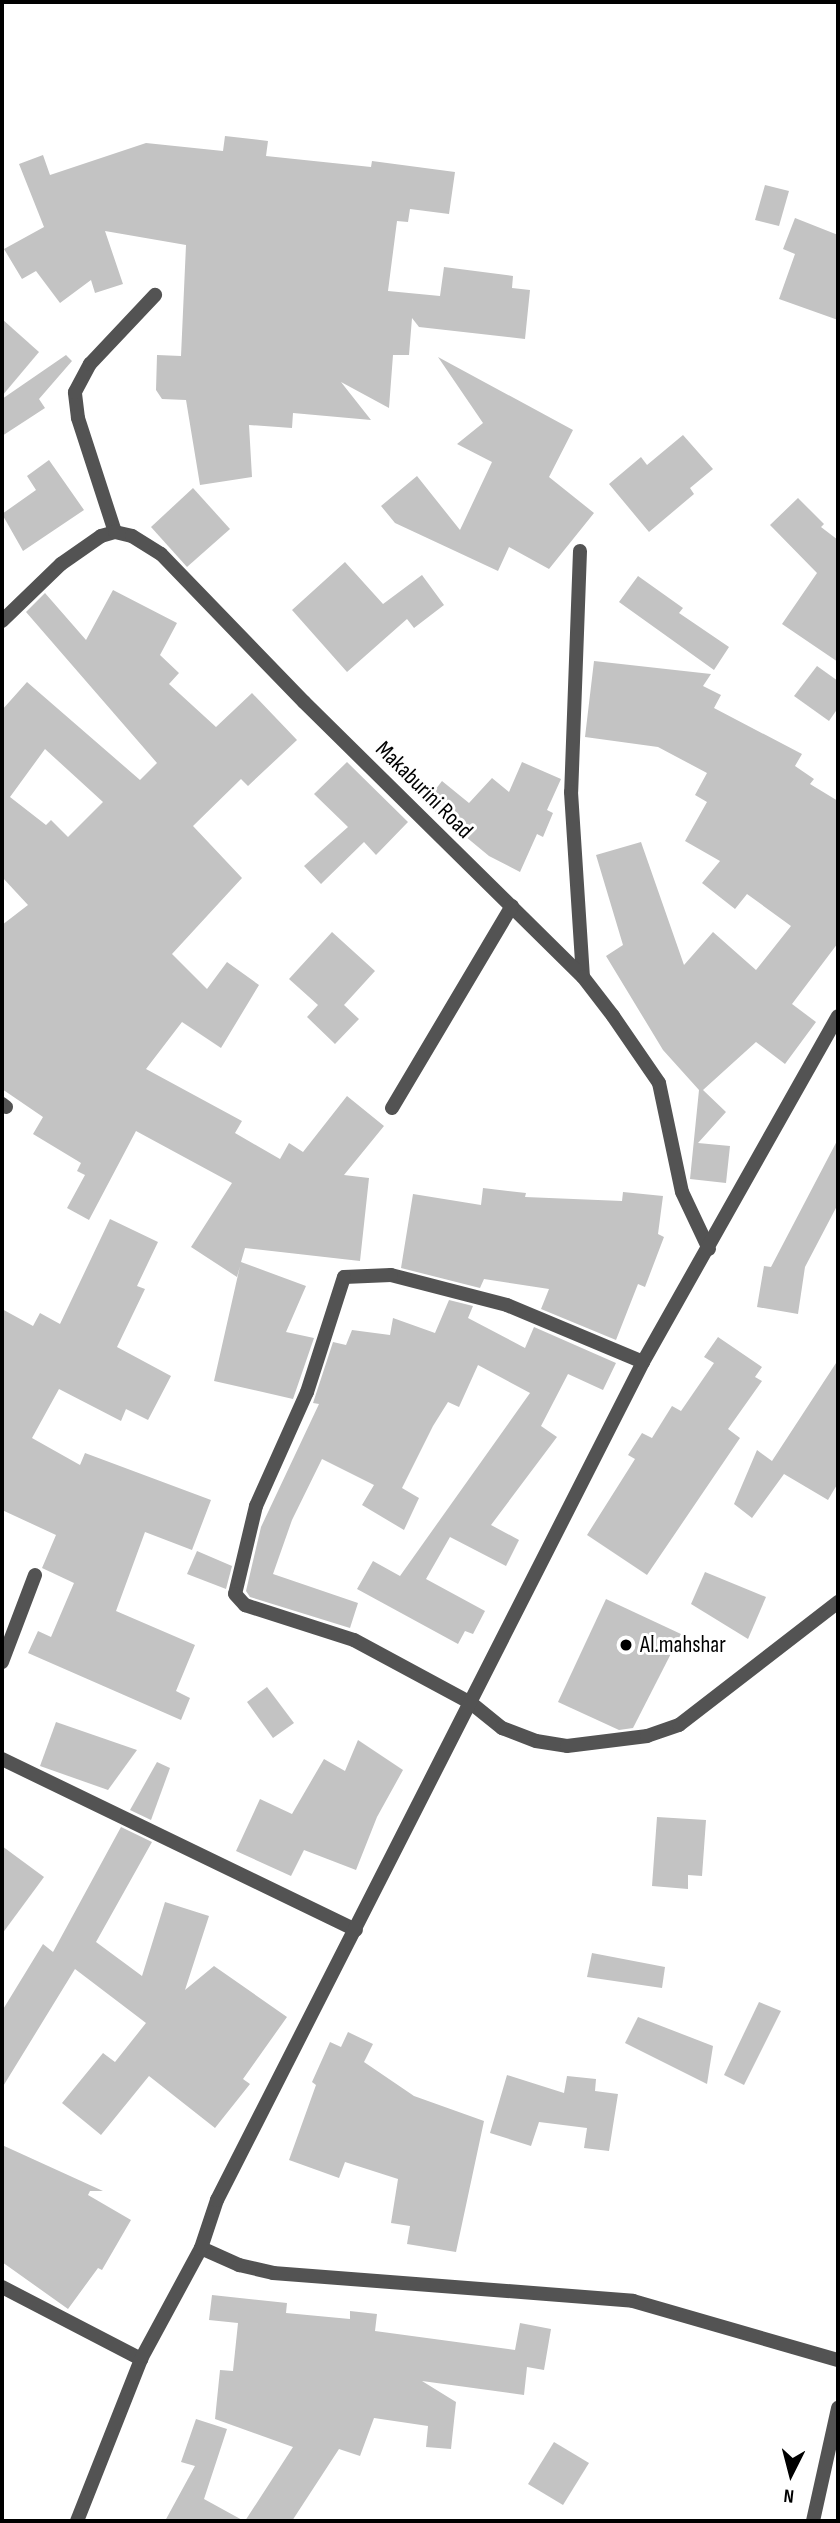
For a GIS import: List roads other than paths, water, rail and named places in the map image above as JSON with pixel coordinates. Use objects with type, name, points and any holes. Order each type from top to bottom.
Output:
[{"type":"street","points":[[2,621],[78,550],[115,532],[73,401],[78,382],[90,364],[155,295]]},
{"type":"street","name":"Makaburini Road","points":[[115,532],[132,536],[161,554],[304,702],[583,977],[659,1083],[682,1192],[709,1249]]},
{"type":"street","points":[[580,551],[571,803],[583,977]]},
{"type":"street","points":[[391,1108],[512,906]]},
{"type":"street","points":[[77,2521],[141,2359],[201,2248],[217,2200],[643,1362],[838,1016]]},
{"type":"street","points":[[643,1362],[508,1305],[391,1275],[344,1277],[307,1392],[256,1506],[235,1594],[246,1605],[354,1640],[471,1703],[502,1728],[536,1741],[567,1746],[647,1736],[679,1725],[715,1702],[838,1602]]},
{"type":"street","points":[[2,1662],[35,1575]]},
{"type":"street","points":[[2,1759],[356,1930]]},
{"type":"street","points":[[201,2248],[239,2265],[273,2273],[633,2301],[838,2360]]},
{"type":"street","points":[[2,2287],[141,2359]]},
{"type":"street","points":[[813,2521],[838,2408]]},
{"type":"place","name":"Al.mahshar","points":[[626,1645]]}]
